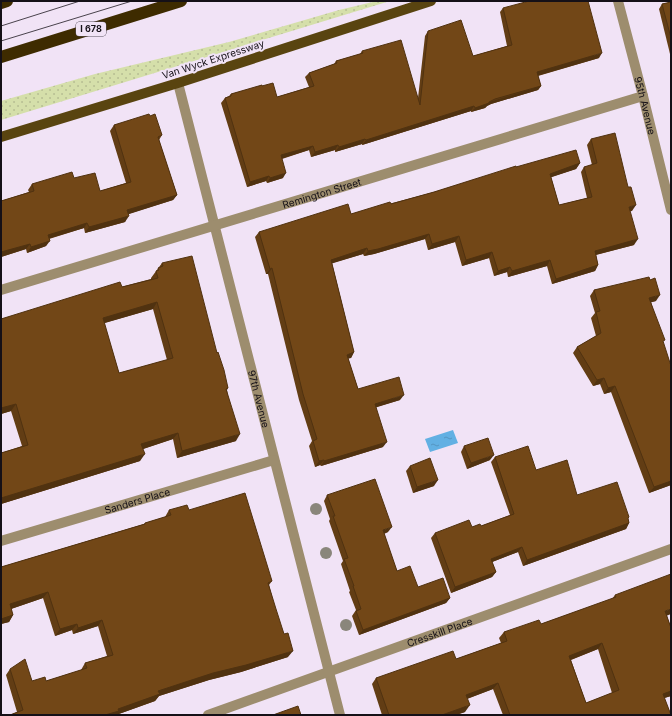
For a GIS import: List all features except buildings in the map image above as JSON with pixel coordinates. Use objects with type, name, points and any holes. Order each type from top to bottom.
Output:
[{"type":"highway","points":[[1,3],[7,1]]},
{"type":"highway","name":"I 678","points":[[1,57],[181,1]]},
{"type":"main road","name":"Van Wyck Expressway","points":[[1,137],[178,84],[431,1]]},
{"type":"street","name":"95th Avenue","points":[[618,1],[671,210]]},
{"type":"street","name":"97th Avenue","points":[[178,84],[340,715]]},
{"type":"street","name":"Remington Street","points":[[1,290],[643,96]]},
{"type":"street","name":"Sanders Place","points":[[1,541],[274,460]]},
{"type":"street","name":"Cresskill Place","points":[[208,715],[671,549]]},
{"type":"green space","points":[[377,1],[390,1],[1,120],[1,101],[95,74],[229,42],[339,10]]},
{"type":"water","points":[[453,430],[458,443],[430,452],[425,439]]},
{"type":"tram line","points":[[1,26],[80,1]]},
{"type":"tram line","points":[[1,41],[132,1]]}]
